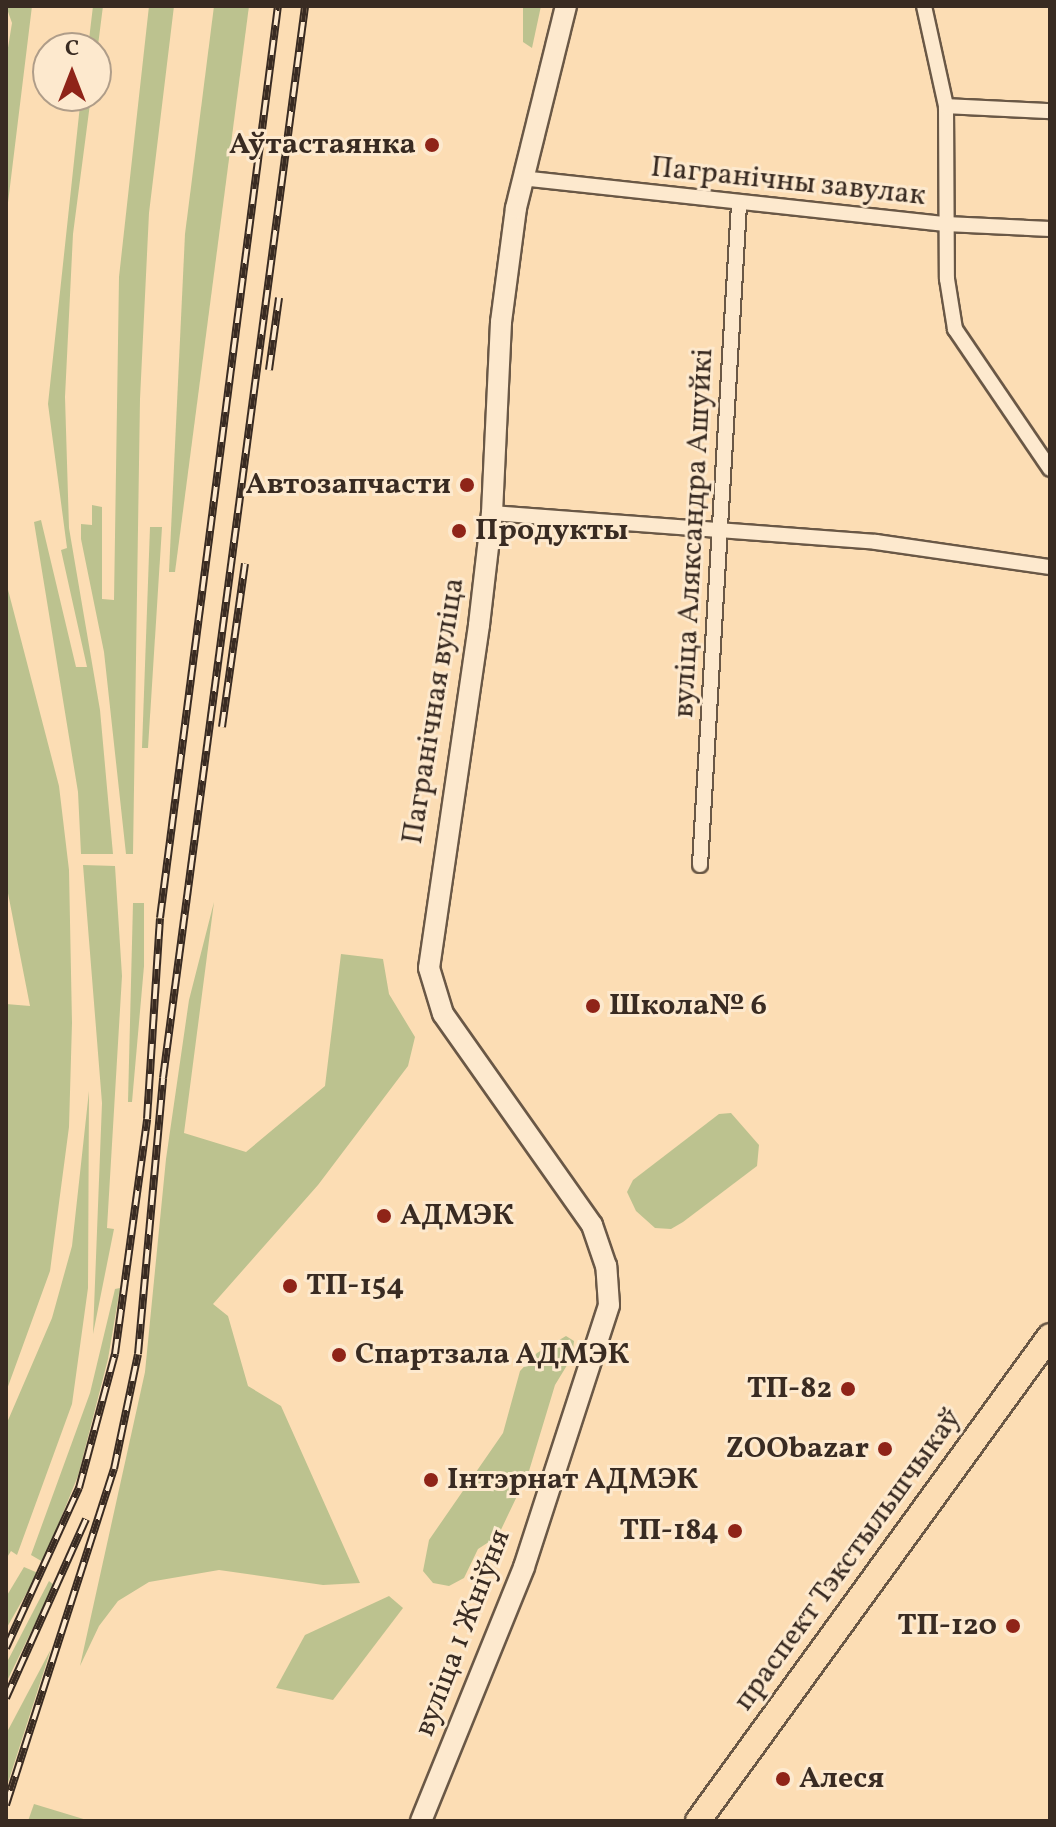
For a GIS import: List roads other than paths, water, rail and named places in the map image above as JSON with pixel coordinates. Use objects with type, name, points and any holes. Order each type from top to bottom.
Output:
[{"type":"main road","name":"Пагранічная вуліца","points":[[566,6],[521,178],[501,322],[492,513],[429,968],[443,1014],[567,1184],[602,1249],[609,1305],[587,1375]]},
{"type":"main road","name":"праспект Тэкстыльшчыкаў","points":[[698,1821],[1050,1336]]},
{"type":"main road","name":"вуліца 1 Жніўня","points":[[421,1821],[524,1567],[587,1375]]},
{"type":"street","points":[[924,6],[946,106],[946,224],[955,329],[1050,469]]},
{"type":"street","points":[[946,106],[1050,111]]},
{"type":"street","name":"Пагранічны завулак","points":[[521,178],[946,224],[1050,229]]},
{"type":"street","name":"вуліца Аляксандра Ашуйкі","points":[[700,865],[739,204]]},
{"type":"street","points":[[492,513],[876,542],[1050,567]]},
{"type":"railway","points":[[6,1648],[79,1488],[115,1354],[147,1119],[160,918],[278,6]]},
{"type":"railway","points":[[6,1805],[114,1469],[138,1354],[163,1078],[305,6]]},
{"type":"railway","points":[[269,370],[279,298]]},
{"type":"railway","points":[[222,727],[245,564]]},
{"type":"railway","points":[[6,1698],[86,1519]]},
{"type":"place","name":"Аўтастаянка","points":[[432,145]]},
{"type":"place","name":"Автозапчасти","points":[[467,485]]},
{"type":"place","name":"Продукты","points":[[459,531]]},
{"type":"place","name":"Школа№ 6","points":[[593,1006]]},
{"type":"place","name":"АДМЭК","points":[[384,1216]]},
{"type":"place","name":"ТП-154","points":[[290,1286]]},
{"type":"place","name":"Спартзала АДМЭК","points":[[339,1355]]},
{"type":"place","name":"ТП-82","points":[[848,1389]]},
{"type":"place","name":"ZOObazar","points":[[885,1449]]},
{"type":"place","name":"Інтэрнат АДМЭК","points":[[431,1480]]},
{"type":"place","name":"ТП-184","points":[[735,1531]]},
{"type":"place","name":"ТП-120","points":[[1013,1626]]},
{"type":"place","name":"Алеся","points":[[783,1779]]}]
